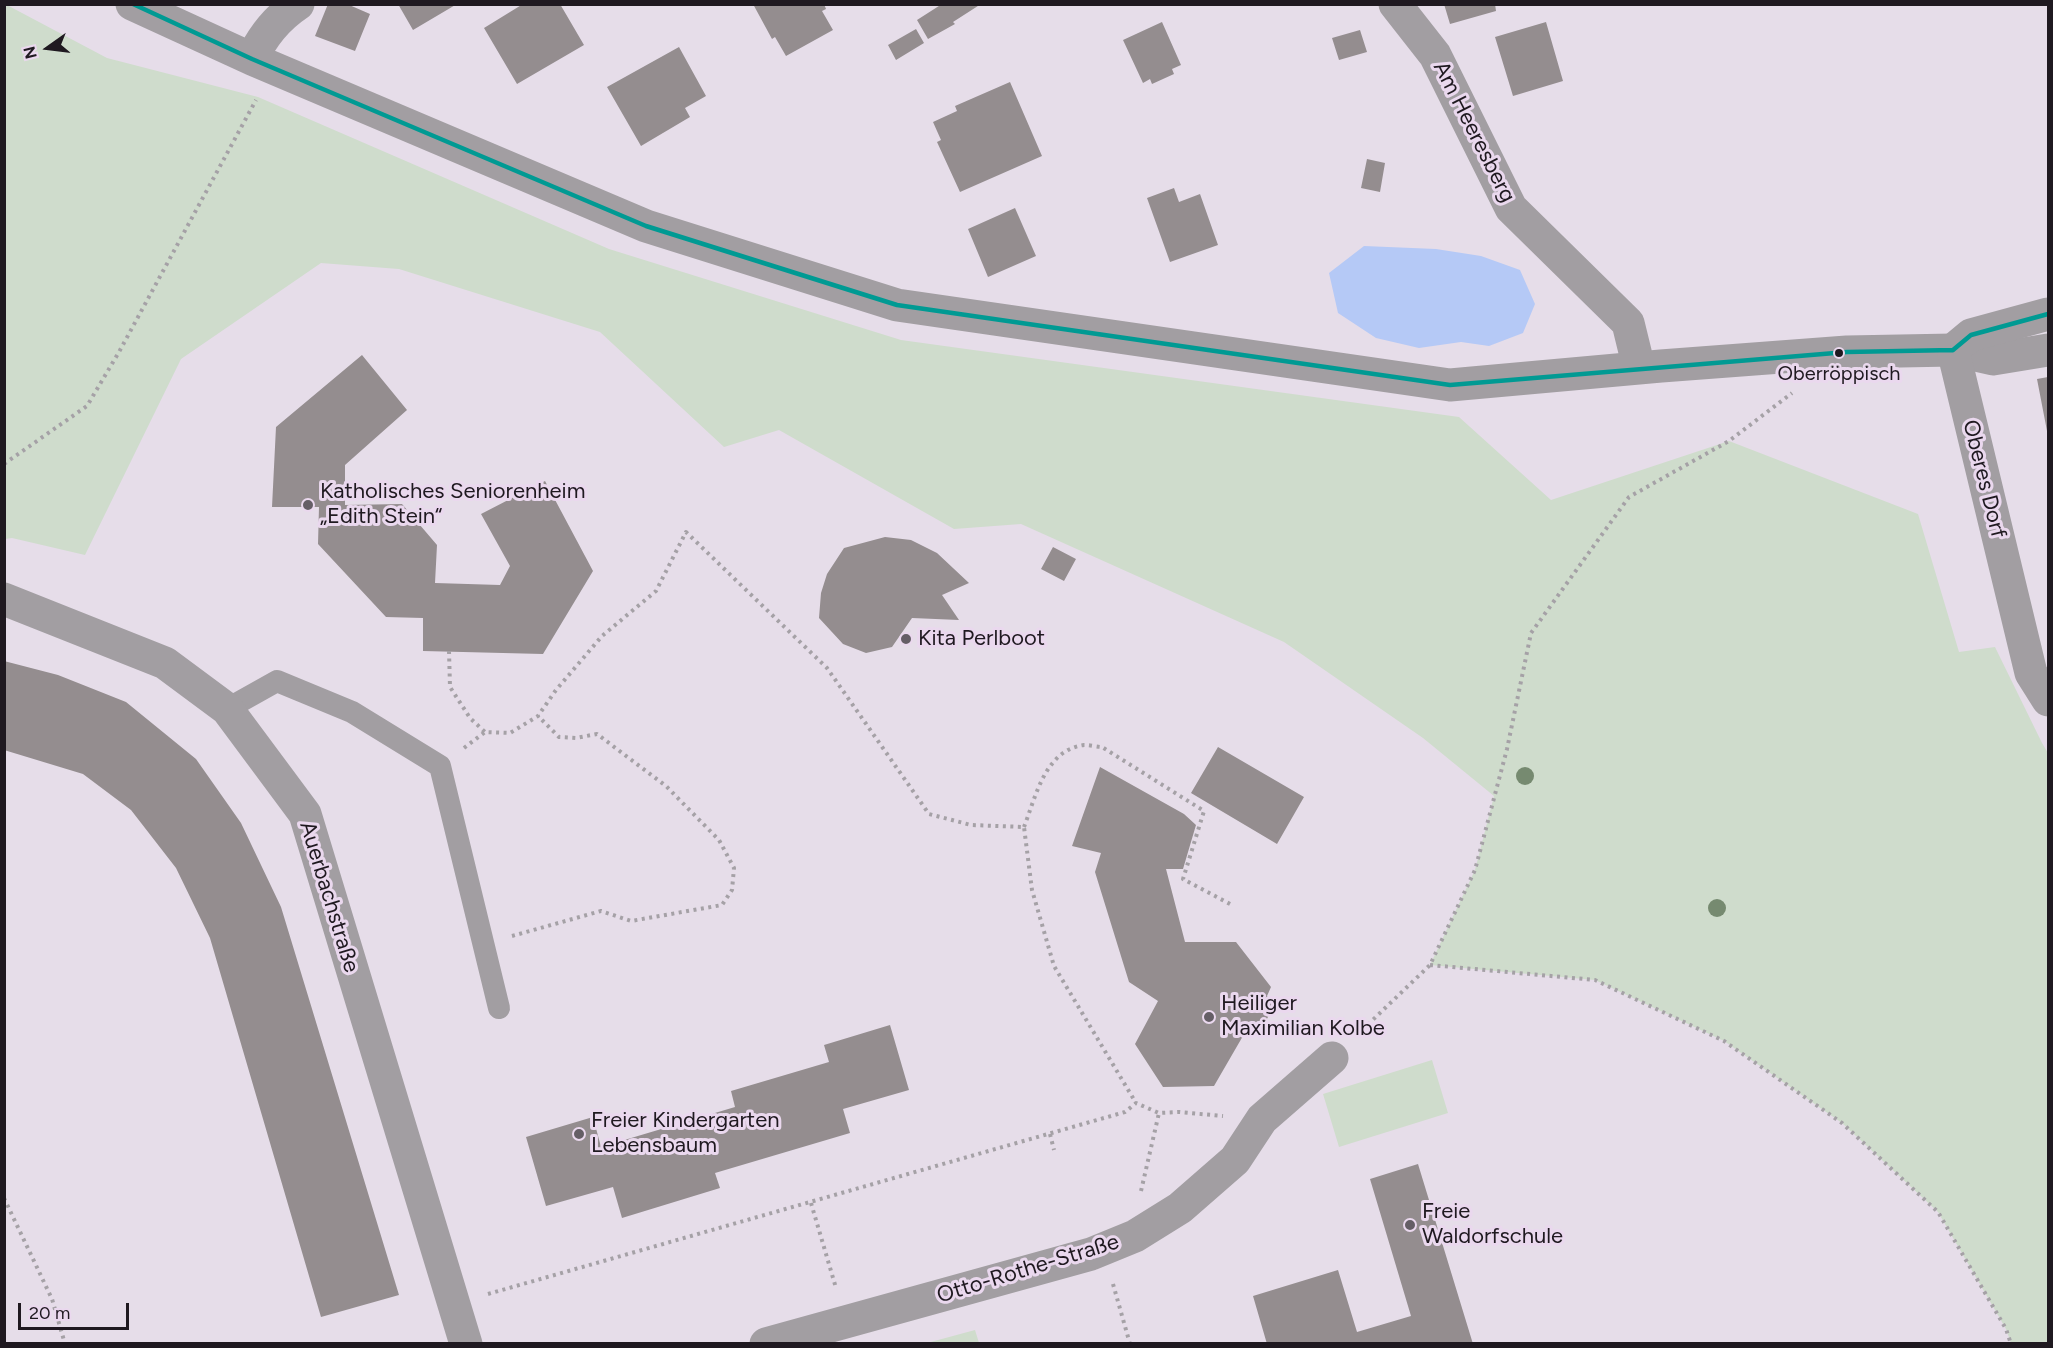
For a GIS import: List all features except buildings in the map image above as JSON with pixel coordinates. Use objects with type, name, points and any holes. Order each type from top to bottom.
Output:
[{"type":"street","points":[[132,4],[261,63],[646,226],[897,305],[1450,385],[1847,352],[1953,350],[1993,359],[2049,350]]},
{"type":"street","points":[[261,63],[261,39],[286,12],[298,4]]},
{"type":"street","name":"Am Heeresberg","points":[[1395,4],[1435,56],[1511,208],[1628,323],[1639,368]]},
{"type":"street","points":[[1953,350],[1971,334],[2049,314]]},
{"type":"street","name":"Oberes Dorf","points":[[1953,350],[2031,674],[2049,700]]},
{"type":"street","name":"Auerbachstraße","points":[[4,599],[165,663],[227,709],[305,814],[466,1344]]},
{"type":"street","name":"Otto-Rothe-Straße","points":[[766,1344],[828,1335],[1103,1250],[1134,1236],[1180,1208],[1235,1160],[1262,1119],[1332,1058]]},
{"type":"lane","points":[[227,709],[278,681],[352,712],[440,766],[499,1008]]},
{"type":"path","points":[[4,464],[87,406],[119,352],[258,97],[261,63]]},
{"type":"path","points":[[1332,1058],[1430,965],[1475,870],[1507,749],[1531,633],[1629,497],[1729,441],[1793,393]]},
{"type":"path","points":[[449,651],[450,687],[470,718],[485,732],[510,734],[538,716],[556,690],[602,636],[656,591],[686,532],[827,668],[929,814],[971,825],[1024,827]]},
{"type":"path","points":[[484,944],[601,911],[631,921],[722,905],[732,890],[734,868],[719,840],[666,786],[597,734],[576,738],[559,737],[538,716]]},
{"type":"path","points":[[440,766],[485,732]]},
{"type":"path","points":[[1230,904],[1183,879],[1204,811],[1102,747],[1085,745],[1064,751],[1049,766],[1024,827],[1032,890],[1054,966],[1136,1103],[1159,1113],[1179,1112],[1262,1119]]},
{"type":"path","points":[[1430,965],[1595,980],[1724,1041],[1842,1123],[1938,1212],[2006,1329],[2011,1344]]},
{"type":"path","points":[[453,1304],[1125,1112],[1136,1103]]},
{"type":"path","points":[[1141,1192],[1159,1113]]},
{"type":"path","points":[[1050,1134],[1054,1150]]},
{"type":"path","points":[[4,1198],[52,1299],[65,1344]]},
{"type":"path","points":[[811,1203],[836,1288]]},
{"type":"path","points":[[1103,1250],[1130,1344]]},
{"type":"green space","points":[[5,4],[107,58],[258,97],[609,249],[901,340],[1459,417],[1551,500],[1729,441],[1918,514],[1959,652],[1995,647],[2048,753],[2048,1343],[2011,1343],[2006,1329],[1938,1212],[1842,1123],[1724,1041],[1595,980],[1430,965],[1475,870],[1494,796],[1423,738],[1284,642],[1021,524],[954,529],[779,430],[724,447],[600,332],[399,269],[321,263],[181,359],[85,555],[12,538],[5,539]]},
{"type":"green space","points":[[1432,1060],[1448,1113],[1339,1147],[1323,1094]]},
{"type":"green space","points":[[975,1330],[979,1343],[927,1343]]},
{"type":"water","points":[[1364,246],[1436,249],[1481,256],[1520,270],[1535,304],[1523,333],[1489,346],[1461,342],[1419,348],[1376,338],[1338,313],[1329,273]]},
{"type":"transit line","points":[[133,4],[252,59],[646,226],[897,305],[1450,385],[1847,352],[1953,350]]},
{"type":"transit line","points":[[1953,350],[1971,335],[2048,314]]},
{"type":"place","name":"Oberröppisch","points":[[1839,353]]},
{"type":"place","name":"Katholisches Seniorenheim „Edith Stein“","points":[[308,505]]},
{"type":"place","name":"Kita Perlboot","points":[[906,639]]},
{"type":"place","name":"Heiliger Maximilian Kolbe","points":[[1209,1017]]},
{"type":"place","name":"Freier Kindergarten Lebensbaum","points":[[579,1134]]},
{"type":"place","name":"Freie Waldorfschule","points":[[1410,1225]]}]
